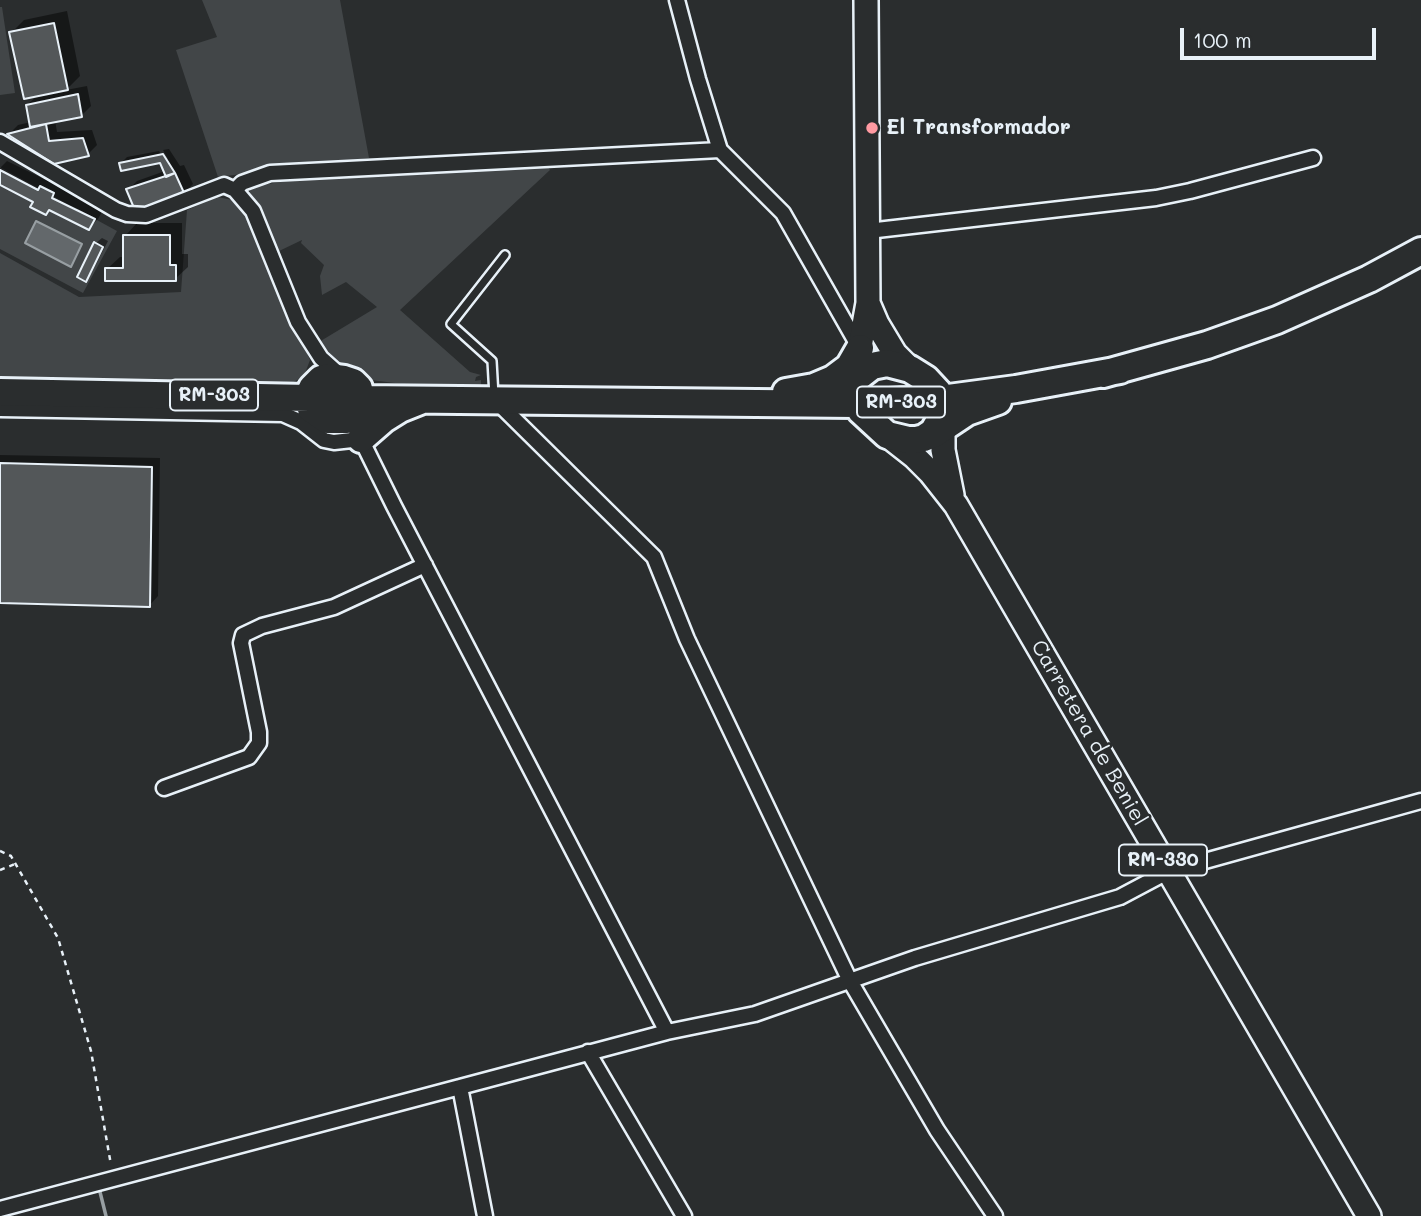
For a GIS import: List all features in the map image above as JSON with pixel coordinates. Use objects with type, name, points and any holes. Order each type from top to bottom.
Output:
[{"type":"highway","points":[[679,402],[817,416],[852,423],[908,440],[983,405],[1207,345],[1277,320],[1369,279],[1421,251]]},
{"type":"highway","points":[[679,402],[789,392],[814,387],[887,363],[955,382],[1012,382],[1120,370]]},
{"type":"highway","points":[[910,369],[932,385],[942,425]]},
{"type":"highway","points":[[857,373],[887,435]]},
{"type":"highway","name":"RM-303","points":[[857,373],[942,425]]},
{"type":"highway","name":"RM-303","points":[[0,392],[311,390],[428,399],[679,402]]},
{"type":"highway","points":[[361,439],[400,409],[428,399]]},
{"type":"main road","points":[[857,373],[868,303],[866,0]]},
{"type":"main road","points":[[868,303],[895,354],[910,369]]},
{"type":"main road","points":[[942,425],[946,473],[956,505]]},
{"type":"main road","points":[[887,435],[923,464],[956,505]]},
{"type":"main road","name":"Carretera de Beniel","points":[[956,505],[1369,1216]]},
{"type":"street","points":[[677,0],[720,150],[783,213],[857,373]]},
{"type":"street","points":[[0,142],[127,214],[146,215],[224,185],[235,190],[253,212],[298,322],[311,390],[344,427],[361,439]]},
{"type":"street","points":[[235,190],[242,183],[270,173],[720,150]]},
{"type":"street","points":[[867,231],[1156,198],[1313,158]]},
{"type":"street","points":[[311,390],[321,358],[355,392],[361,439],[667,1032]]},
{"type":"street","points":[[495,400],[654,557],[687,639],[850,981],[937,1130],[995,1216]]},
{"type":"street","points":[[0,409],[283,414],[301,422],[324,440],[334,442],[361,439]]},
{"type":"street","points":[[164,788],[249,757],[259,743],[260,732],[240,643],[243,635],[262,626],[334,607],[425,565]]},
{"type":"street","points":[[0,1209],[588,1052],[755,1014],[915,958],[1120,897],[1169,871],[1421,801]]},
{"type":"street","points":[[588,1052],[684,1216]]},
{"type":"street","points":[[460,1087],[485,1216]]},
{"type":"lane","points":[[495,400],[492,360],[451,324],[505,255]]},
{"type":"path","points":[[0,851],[11,856],[58,937],[90,1051],[112,1179]]},
{"type":"path","points":[[0,870],[15,863]]},
{"type":"shaded area","points":[[202,0],[340,0],[369,158],[218,177],[176,50],[217,37]]},
{"type":"shaded area","points":[[0,7],[15,93],[0,95]]},
{"type":"shaded area","points":[[547,165],[550,170],[400,310],[470,372],[481,375],[476,377],[475,381],[481,380],[478,387],[418,386],[371,380],[342,366],[319,342],[377,307],[346,282],[322,295],[320,276],[324,265],[301,243],[302,240],[277,252],[250,193],[250,189],[256,186],[292,180],[380,172]]},
{"type":"shaded area","points":[[0,167],[117,231],[83,293],[0,249]]},
{"type":"shaded area","points":[[217,197],[238,201],[245,210],[310,360],[304,376],[290,384],[276,385],[0,380],[0,253],[79,297],[181,292],[187,210]]},
{"type":"shaded area","points":[[36,221],[82,244],[71,267],[25,243]]},
{"type":"building","points":[[54,23],[68,90],[24,99],[9,32]]},
{"type":"building","points":[[78,94],[82,117],[30,127],[26,105]]},
{"type":"building","points":[[46,124],[49,141],[83,138],[89,156],[54,164],[7,134]]},
{"type":"building","points":[[163,154],[175,173],[166,177],[160,163],[121,171],[119,163]]},
{"type":"building","points":[[0,170],[38,190],[40,186],[54,193],[52,198],[95,219],[89,230],[49,210],[46,215],[30,207],[33,202],[0,185]]},
{"type":"building","points":[[175,173],[185,195],[153,208],[134,208],[126,189]]},
{"type":"building","points":[[123,235],[170,235],[170,265],[176,265],[176,281],[105,281],[105,268],[123,268]]},
{"type":"building","points":[[94,242],[103,247],[86,282],[77,277]]},
{"type":"building","points":[[0,463],[152,467],[150,607],[0,603]]},
{"type":"waterway","points":[[99,1188],[106,1216]]},
{"type":"place","name":"El Transformador","points":[[872,128]]}]
